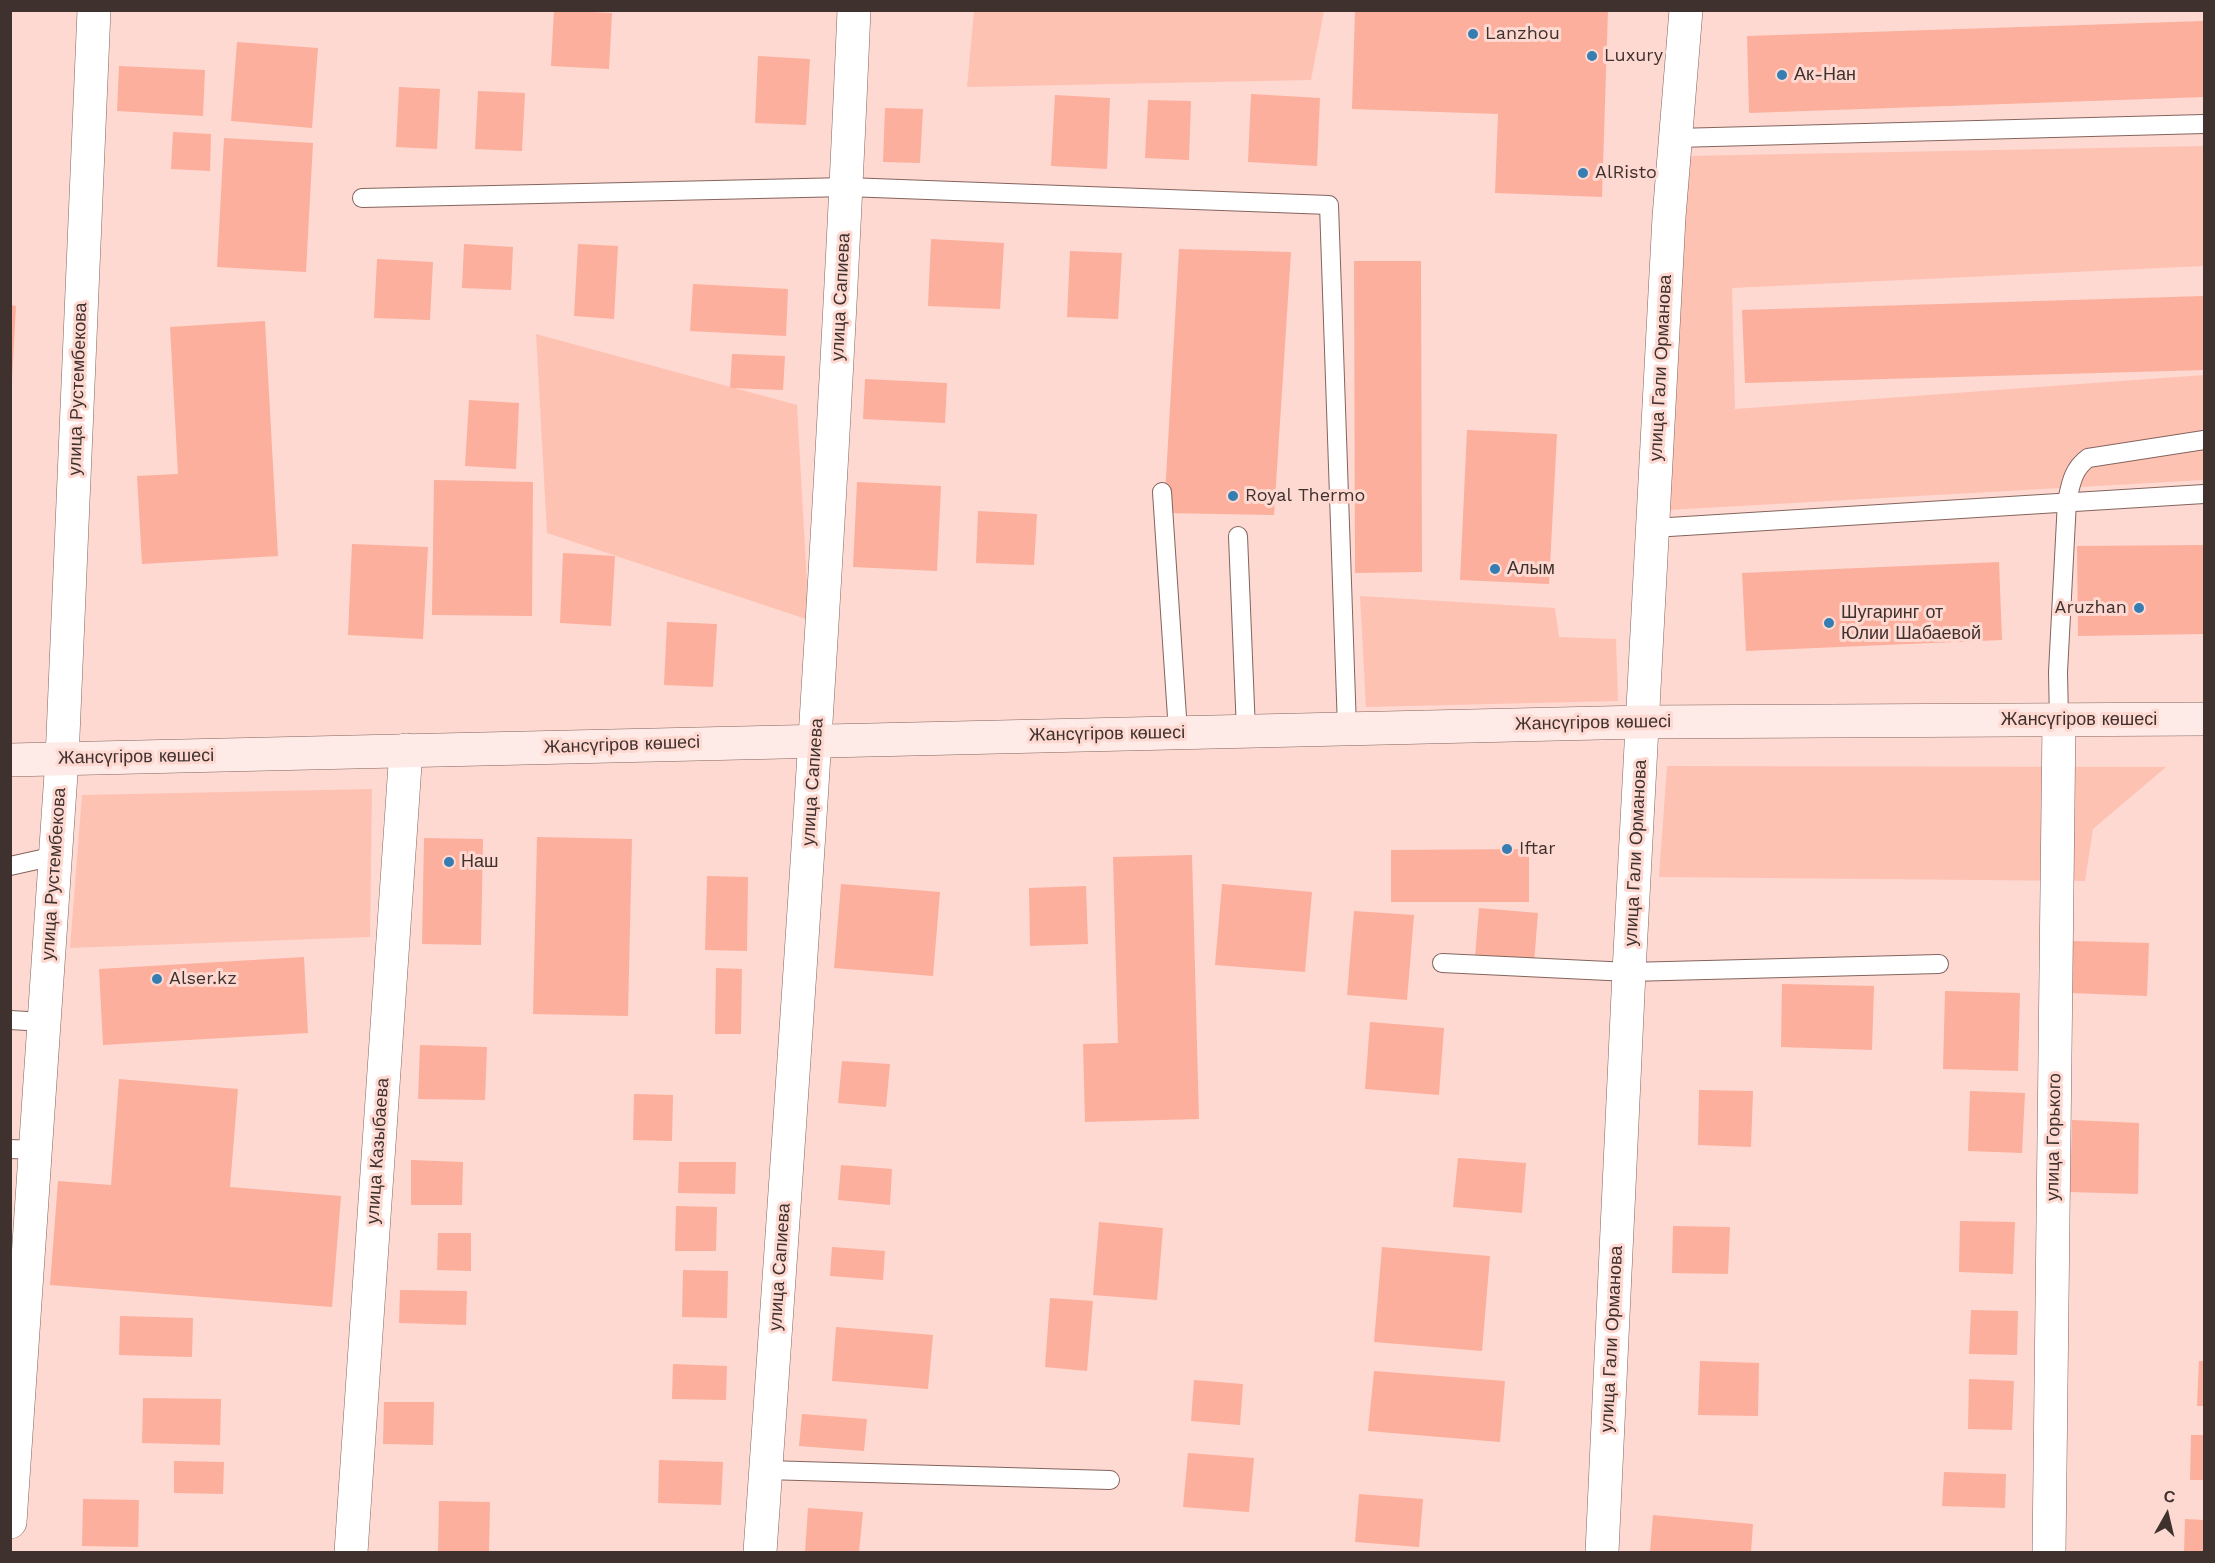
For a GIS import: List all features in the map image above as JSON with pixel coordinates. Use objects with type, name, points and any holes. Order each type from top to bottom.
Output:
[{"type":"main road","name":"Жансүгіров көшесі","points":[[10,760],[1643,722],[2205,719]]},
{"type":"street","name":"улица Рустембекова","points":[[10,1522],[23,1150],[44,1022],[62,759],[94,10]]},
{"type":"street","name":"улица Сапиева","points":[[760,1552],[816,740],[847,187],[854,10]]},
{"type":"street","name":"улица Гали Орманова","points":[[1602,1552],[1629,972],[1669,217],[1686,10]]},
{"type":"street","name":"улица Горького","points":[[2049,1552],[2059,721]]},
{"type":"street","name":"улица Казыбаева","points":[[351,1552],[406,750]]},
{"type":"lane","points":[[1676,138],[2205,124]]},
{"type":"lane","points":[[362,198],[847,187],[1329,205],[1347,728]]},
{"type":"lane","points":[[2059,721],[2058,672],[2067,501],[2073,476],[2079,465],[2088,458],[2205,440]]},
{"type":"lane","points":[[1162,492],[1178,732]]},
{"type":"lane","points":[[1653,528],[2205,494]]},
{"type":"lane","points":[[1238,536],[1245,731]]},
{"type":"lane","points":[[10,866],[56,855]]},
{"type":"lane","points":[[1442,963],[1629,972],[1939,964]]},
{"type":"lane","points":[[10,1020],[44,1022]]},
{"type":"lane","points":[[766,1470],[1110,1480]]},
{"type":"shaded area","points":[[974,10],[1324,11],[1311,80],[967,87]]},
{"type":"shaded area","points":[[2204,146],[2204,266],[1732,288],[1735,409],[2204,375],[2204,480],[1668,510],[1687,156]]},
{"type":"shaded area","points":[[536,334],[797,405],[809,620],[547,533]]},
{"type":"shaded area","points":[[1360,596],[1555,608],[1559,637],[1616,639],[1618,701],[1366,707]]},
{"type":"shaded area","points":[[1667,766],[2166,767],[2093,829],[2085,881],[1659,877]]},
{"type":"shaded area","points":[[372,789],[370,937],[70,948],[82,795]]},
{"type":"building","points":[[554,10],[612,13],[609,69],[551,66]]},
{"type":"building","points":[[1355,10],[1608,10],[1602,197],[1495,193],[1498,114],[1352,109]]},
{"type":"building","points":[[2204,21],[2204,97],[1749,113],[1747,36]]},
{"type":"building","points":[[237,42],[318,48],[312,128],[231,121]]},
{"type":"building","points":[[758,56],[810,59],[806,125],[755,123]]},
{"type":"building","points":[[119,66],[205,70],[203,116],[117,111]]},
{"type":"building","points":[[399,87],[440,89],[437,149],[396,147]]},
{"type":"building","points":[[478,91],[525,93],[522,151],[475,149]]},
{"type":"building","points":[[1251,94],[1320,98],[1317,166],[1248,162]]},
{"type":"building","points":[[1055,95],[1110,98],[1107,169],[1051,166]]},
{"type":"building","points":[[1148,100],[1191,101],[1189,160],[1145,158]]},
{"type":"building","points":[[885,108],[923,109],[920,163],[883,162]]},
{"type":"building","points":[[173,132],[211,134],[210,171],[171,169]]},
{"type":"building","points":[[224,138],[313,143],[306,272],[217,267]]},
{"type":"building","points":[[931,239],[1004,243],[1000,309],[928,306]]},
{"type":"building","points":[[464,244],[513,247],[511,290],[462,288]]},
{"type":"building","points":[[578,244],[618,246],[614,319],[574,316]]},
{"type":"building","points":[[1179,249],[1291,252],[1274,515],[1164,513]]},
{"type":"building","points":[[1070,251],[1122,253],[1118,319],[1067,317]]},
{"type":"building","points":[[377,259],[433,262],[430,320],[374,318]]},
{"type":"building","points":[[1354,261],[1421,261],[1422,572],[1355,573]]},
{"type":"building","points":[[693,284],[788,289],[786,336],[690,331]]},
{"type":"building","points":[[2204,296],[2204,370],[1745,383],[1742,310]]},
{"type":"building","points":[[10,305],[16,306],[12,380],[10,380]]},
{"type":"building","points":[[265,321],[278,556],[142,564],[137,476],[178,474],[170,327]]},
{"type":"building","points":[[732,354],[785,356],[783,390],[730,388]]},
{"type":"building","points":[[865,379],[947,383],[945,423],[863,419]]},
{"type":"building","points":[[469,400],[519,403],[516,469],[465,466]]},
{"type":"building","points":[[1467,430],[1557,434],[1549,584],[1460,580]]},
{"type":"building","points":[[434,480],[533,482],[532,616],[432,615]]},
{"type":"building","points":[[857,482],[941,486],[937,571],[853,567]]},
{"type":"building","points":[[978,511],[1037,514],[1034,565],[976,563]]},
{"type":"building","points":[[352,544],[428,547],[423,639],[348,635]]},
{"type":"building","points":[[2204,545],[2204,634],[2078,636],[2077,546]]},
{"type":"building","points":[[563,553],[615,556],[611,626],[560,623]]},
{"type":"building","points":[[1999,562],[2002,640],[1746,651],[1742,573]]},
{"type":"building","points":[[667,622],[717,624],[713,687],[664,685]]},
{"type":"building","points":[[537,837],[632,839],[628,1016],[533,1014]]},
{"type":"building","points":[[424,838],[483,839],[481,945],[422,944]]},
{"type":"building","points":[[1529,849],[1529,902],[1391,902],[1391,850]]},
{"type":"building","points":[[1192,855],[1199,1119],[1085,1122],[1083,1044],[1118,1043],[1113,857]]},
{"type":"building","points":[[707,876],[748,877],[747,951],[705,950]]},
{"type":"building","points":[[841,884],[940,892],[933,976],[834,968]]},
{"type":"building","points":[[1222,884],[1312,892],[1305,972],[1215,965]]},
{"type":"building","points":[[1086,886],[1088,944],[1030,946],[1029,888]]},
{"type":"building","points":[[1479,908],[1538,913],[1534,963],[1475,958]]},
{"type":"building","points":[[1354,911],[1414,915],[1407,1000],[1347,995]]},
{"type":"building","points":[[2073,941],[2149,943],[2147,996],[2071,993]]},
{"type":"building","points":[[304,957],[308,1033],[103,1045],[99,969]]},
{"type":"building","points":[[716,968],[742,969],[741,1034],[715,1034]]},
{"type":"building","points":[[1782,984],[1874,986],[1872,1050],[1781,1047]]},
{"type":"building","points":[[1945,991],[2020,993],[2018,1071],[1943,1069]]},
{"type":"building","points":[[1370,1022],[1444,1028],[1439,1095],[1365,1089]]},
{"type":"building","points":[[420,1045],[487,1047],[485,1100],[418,1099]]},
{"type":"building","points":[[842,1061],[890,1064],[886,1107],[838,1103]]},
{"type":"building","points":[[119,1079],[238,1089],[230,1187],[341,1196],[332,1307],[50,1285],[58,1181],[111,1185]]},
{"type":"building","points":[[1699,1090],[1753,1091],[1751,1147],[1698,1145]]},
{"type":"building","points":[[1970,1091],[2025,1093],[2022,1153],[1968,1151]]},
{"type":"building","points":[[634,1094],[673,1095],[672,1141],[633,1140]]},
{"type":"building","points":[[2072,1120],[2139,1123],[2138,1194],[2070,1192]]},
{"type":"building","points":[[1458,1158],[1526,1163],[1522,1213],[1453,1207]]},
{"type":"building","points":[[411,1160],[463,1162],[462,1205],[411,1205]]},
{"type":"building","points":[[679,1162],[736,1162],[735,1194],[678,1193]]},
{"type":"building","points":[[841,1165],[892,1169],[890,1205],[838,1200]]},
{"type":"building","points":[[676,1206],[717,1207],[716,1251],[675,1251]]},
{"type":"building","points":[[1960,1221],[2015,1222],[2013,1274],[1959,1272]]},
{"type":"building","points":[[1099,1222],[1163,1228],[1157,1300],[1093,1295]]},
{"type":"building","points":[[1673,1226],[1730,1227],[1728,1274],[1672,1273]]},
{"type":"building","points":[[438,1233],[471,1233],[471,1271],[437,1270]]},
{"type":"building","points":[[832,1247],[885,1251],[883,1280],[830,1276]]},
{"type":"building","points":[[1382,1247],[1490,1256],[1482,1351],[1374,1342]]},
{"type":"building","points":[[683,1270],[728,1271],[727,1318],[682,1317]]},
{"type":"building","points":[[400,1290],[467,1291],[466,1325],[399,1323]]},
{"type":"building","points":[[1050,1298],[1093,1301],[1087,1371],[1045,1367]]},
{"type":"building","points":[[1971,1310],[2018,1311],[2017,1355],[1969,1354]]},
{"type":"building","points":[[120,1316],[193,1318],[192,1357],[119,1355]]},
{"type":"building","points":[[836,1327],[933,1335],[928,1389],[832,1381]]},
{"type":"building","points":[[1700,1361],[1759,1363],[1758,1416],[1698,1415]]},
{"type":"building","points":[[2199,1361],[2204,1361],[2204,1406],[2197,1406]]},
{"type":"building","points":[[673,1364],[727,1366],[726,1400],[672,1399]]},
{"type":"building","points":[[1374,1371],[1505,1381],[1500,1442],[1368,1431]]},
{"type":"building","points":[[1969,1379],[2014,1381],[2012,1430],[1968,1429]]},
{"type":"building","points":[[1194,1380],[1243,1384],[1240,1425],[1191,1421]]},
{"type":"building","points":[[143,1398],[221,1399],[220,1445],[142,1443]]},
{"type":"building","points":[[384,1402],[434,1402],[433,1445],[383,1444]]},
{"type":"building","points":[[802,1414],[867,1419],[864,1451],[799,1446]]},
{"type":"building","points":[[2191,1435],[2204,1435],[2204,1480],[2190,1480]]},
{"type":"building","points":[[1188,1453],[1254,1458],[1249,1512],[1183,1507]]},
{"type":"building","points":[[659,1460],[723,1462],[721,1505],[658,1503]]},
{"type":"building","points":[[174,1461],[224,1462],[223,1494],[174,1493]]},
{"type":"building","points":[[1944,1472],[2006,1474],[2005,1508],[1942,1506]]},
{"type":"building","points":[[1359,1494],[1423,1499],[1419,1547],[1355,1542]]},
{"type":"building","points":[[83,1499],[139,1500],[138,1547],[82,1546]]},
{"type":"building","points":[[439,1501],[490,1502],[489,1552],[438,1551]]},
{"type":"building","points":[[808,1508],[863,1512],[859,1552],[805,1552]]},
{"type":"building","points":[[1653,1515],[1753,1524],[1751,1552],[1650,1552]]},
{"type":"building","points":[[2185,1519],[2204,1520],[2204,1552],[2184,1552]]},
{"type":"place","name":"Lanzhou","points":[[1473,34]]},
{"type":"place","name":"Luxury","points":[[1592,56]]},
{"type":"place","name":"Ак-Нан","points":[[1782,75]]},
{"type":"place","name":"AlRisto","points":[[1583,173]]},
{"type":"place","name":"Royal Thermo","points":[[1233,496]]},
{"type":"place","name":"Алым","points":[[1495,569]]},
{"type":"place","name":"Aruzhan","points":[[2139,608]]},
{"type":"place","name":"Шугаринг от Юлии Шабаевой","points":[[1829,623]]},
{"type":"place","name":"Iftar","points":[[1507,849]]},
{"type":"place","name":"Наш","points":[[449,862]]},
{"type":"place","name":"Alser.kz","points":[[157,979]]}]
